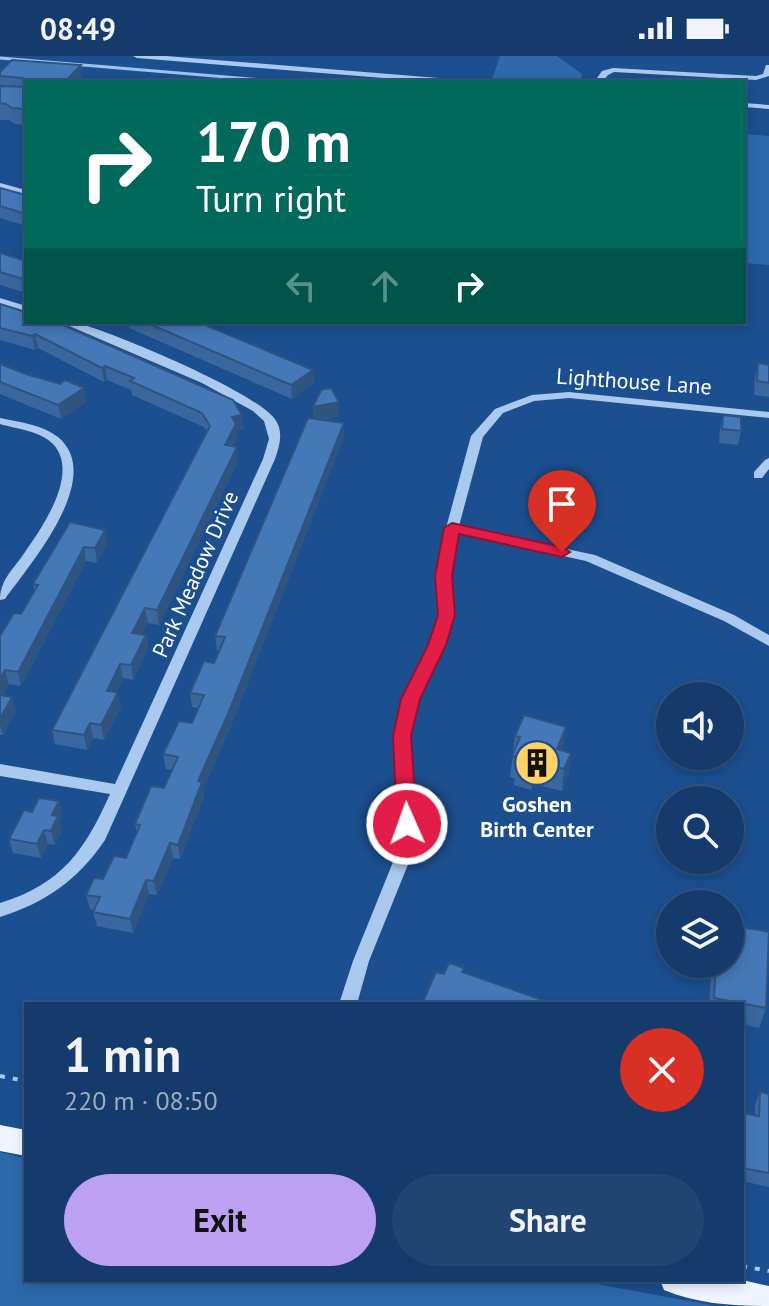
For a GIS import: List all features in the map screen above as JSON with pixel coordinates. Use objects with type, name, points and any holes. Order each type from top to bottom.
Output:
[{"type":"main road","points":[[0,1138],[24,1143]]},
{"type":"main road","points":[[684,1282],[769,1300]]},
{"type":"street","points":[[137,56],[438,80]]},
{"type":"street","points":[[600,80],[613,70],[756,78],[766,75],[769,67]]},
{"type":"street","points":[[746,105],[769,107]]},
{"type":"street","points":[[0,186],[24,192]]},
{"type":"street","points":[[0,301],[24,308]]},
{"type":"street","name":"Park Meadow Drive","points":[[0,910],[32,899],[74,870],[99,836],[269,459],[275,430],[262,411],[241,397],[70,324]]},
{"type":"street","name":"Lighthouse Lane","points":[[349,1002],[361,961],[401,862],[407,824],[402,736],[411,699],[437,645],[446,615],[443,576],[452,528],[477,436],[499,411],[532,398],[569,395],[769,415]]},
{"type":"street","points":[[0,421],[54,439],[64,449],[71,470],[66,494],[0,596]]},
{"type":"street","points":[[758,475],[769,462]]},
{"type":"street","points":[[452,528],[590,558],[729,618],[769,641]]},
{"type":"street","points":[[0,770],[119,790]]},
{"type":"path","points":[[0,1076],[24,1081]]},
{"type":"path","points":[[744,1266],[769,1271]]},
{"type":"shaded area","points":[[500,56],[557,56],[582,74],[580,80],[492,80]]},
{"type":"shaded area","points":[[746,134],[769,136],[769,265],[746,263]]},
{"type":"shaded area","points":[[0,1152],[24,1158],[24,1282],[586,1282],[716,1306],[0,1306]]},
{"type":"building","points":[[12,60],[81,65],[67,80],[24,80],[24,82],[23,78],[0,76]]},
{"type":"building","points":[[0,86],[24,87],[24,109],[0,103]]},
{"type":"building","points":[[0,188],[24,194],[24,213],[0,206]]},
{"type":"building","points":[[0,253],[24,260],[24,279],[0,272]]},
{"type":"building","points":[[0,304],[24,311],[24,324],[61,324],[233,400],[242,415],[232,417],[236,424],[225,445],[237,447],[157,610],[145,608],[132,633],[146,635],[131,665],[120,664],[107,691],[118,692],[101,725],[90,723],[84,735],[52,730],[210,426],[202,413],[130,381],[134,378],[105,366],[102,368],[35,334],[32,336],[0,328]]},
{"type":"building","points":[[150,324],[203,324],[313,370],[291,385]]},
{"type":"building","points":[[758,363],[769,365],[769,383],[757,381]]},
{"type":"building","points":[[0,364],[60,384],[65,380],[84,388],[58,405],[0,382]]},
{"type":"building","points":[[331,388],[339,402],[313,407],[321,390]]},
{"type":"building","points":[[723,415],[741,417],[741,431],[722,429]]},
{"type":"building","points":[[308,418],[344,423],[198,781],[202,782],[178,845],[170,843],[154,881],[146,880],[130,919],[93,912],[100,897],[86,895],[94,878],[103,879],[114,856],[126,858],[140,825],[135,824],[151,786],[164,788],[178,757],[163,754],[179,721],[192,723],[204,695],[190,693],[204,661],[214,663],[225,637],[215,636]]},
{"type":"building","points":[[70,522],[105,530],[95,548],[84,547],[18,672],[5,670],[0,679],[0,636],[14,613],[21,614],[38,585],[33,584]]},
{"type":"building","points":[[0,695],[12,697],[0,719]]},
{"type":"building","points":[[524,715],[566,727],[557,749],[571,753],[564,769],[536,763],[533,769],[516,764],[519,758],[512,756],[520,737],[515,736]]},
{"type":"building","points":[[39,798],[59,801],[52,815],[58,816],[51,831],[44,830],[37,844],[9,839],[24,810],[32,812]]},
{"type":"building","points":[[744,928],[769,932],[766,1008],[714,998],[715,978],[744,978]]},
{"type":"building","points":[[449,963],[464,968],[462,972],[548,1002],[423,1002],[436,972],[444,974]]},
{"type":"building","points":[[760,1092],[769,1094],[769,1173],[744,1168],[744,1113],[759,1116]]},
{"type":"waterway","points":[[0,58],[262,80]]},
{"type":"place","name":"Goshen Birth Center","points":[[537,763]]},
{"type":"route","points":[[407,824],[402,736],[411,699],[437,645],[446,615],[443,576],[452,528],[562,552]]}]
